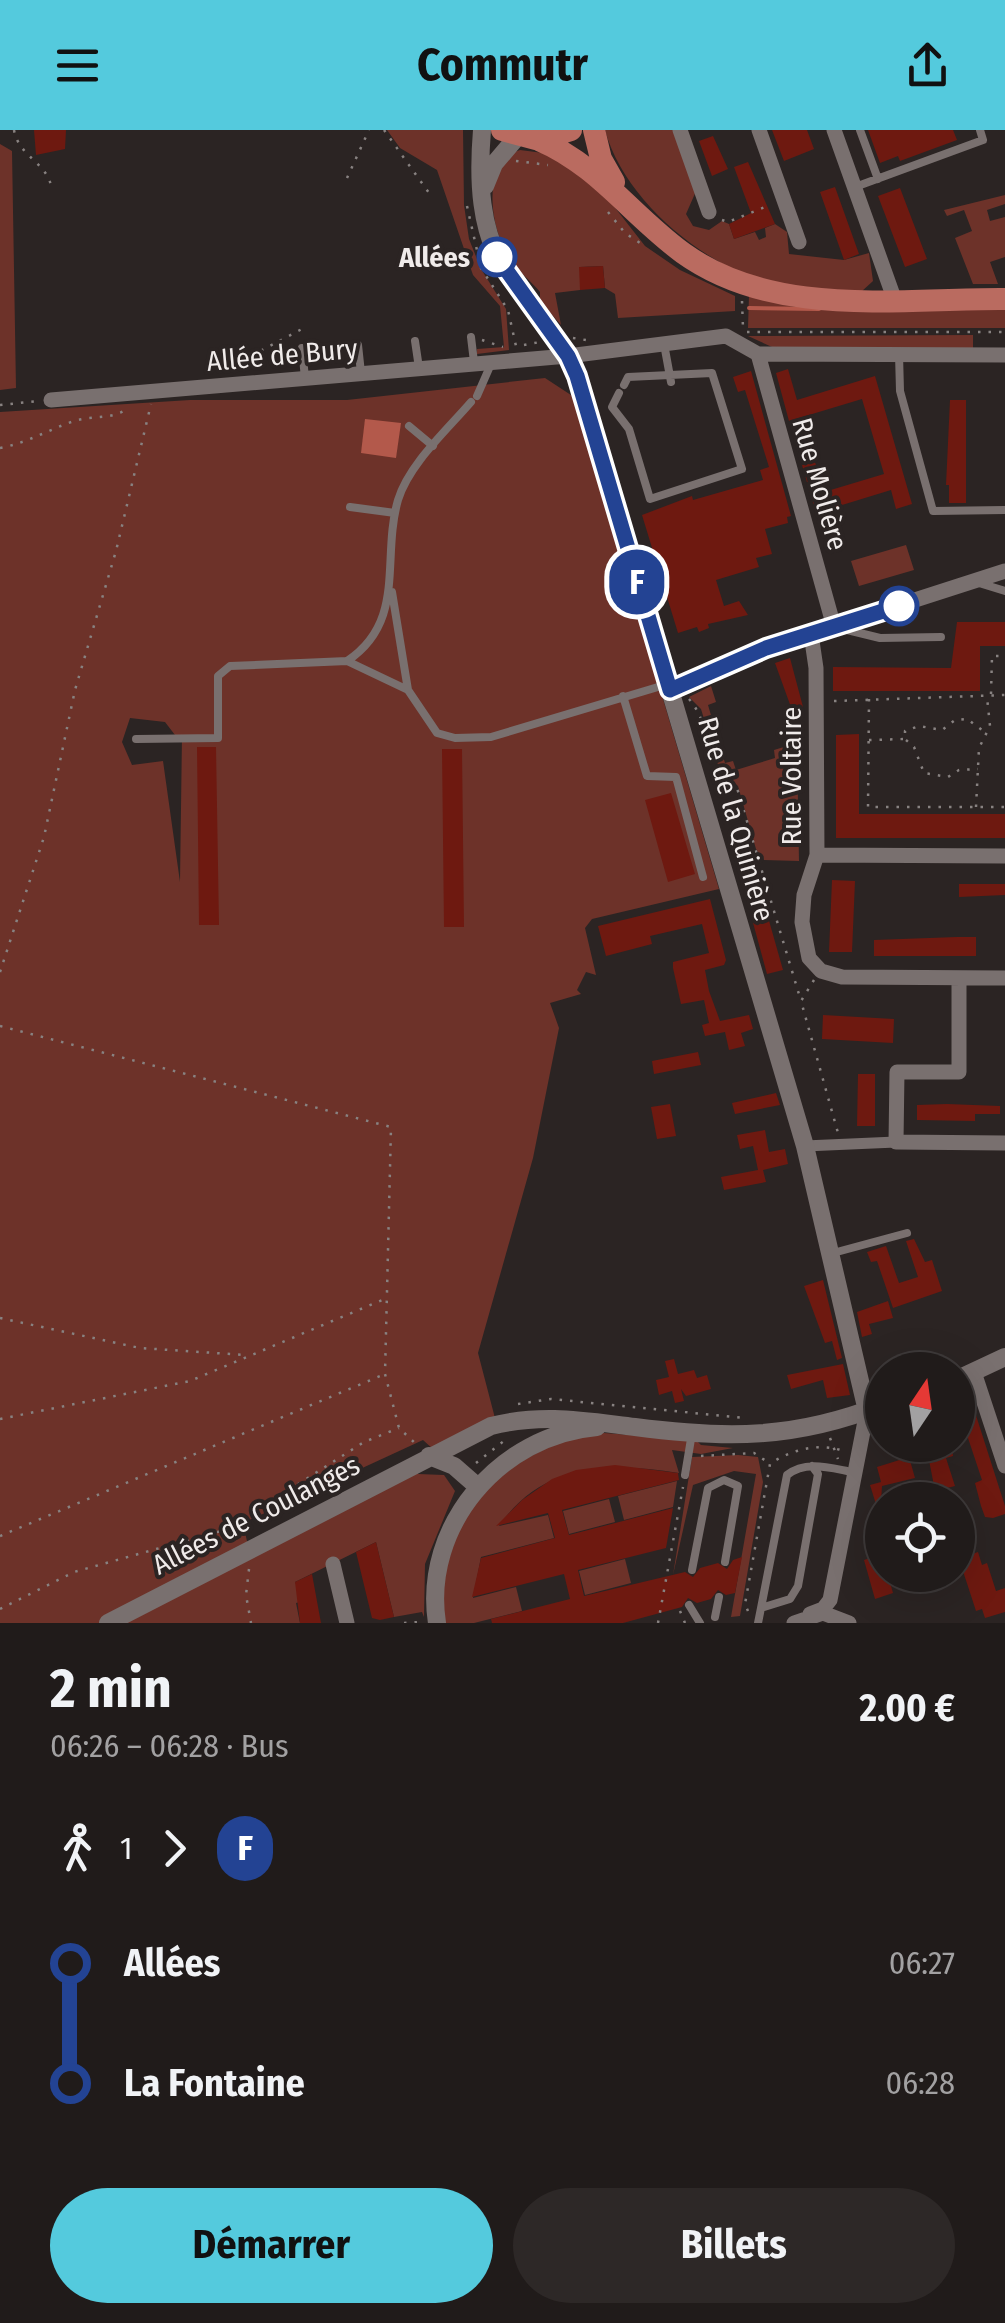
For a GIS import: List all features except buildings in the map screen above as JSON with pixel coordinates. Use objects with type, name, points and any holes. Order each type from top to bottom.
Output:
[{"type":"main road","points":[[519,136],[571,130]]},
{"type":"main road","points":[[594,130],[601,159],[630,206]]},
{"type":"main road","points":[[519,136],[578,158],[687,256],[748,285],[808,299],[1005,298]]},
{"type":"street","name":"Rue de la Quinière","points":[[482,130],[484,207],[497,257],[568,347],[805,1146],[865,1371]]},
{"type":"street","points":[[680,130],[715,216]]},
{"type":"street","points":[[760,130],[799,242]]},
{"type":"street","points":[[834,130],[894,298]]},
{"type":"street","points":[[484,207],[488,174],[519,136]]},
{"type":"street","name":"Allée de Bury","points":[[51,400],[474,364],[568,347],[664,344],[726,336],[758,354],[1005,355]]},
{"type":"street","name":"Rue Molière","points":[[758,354],[834,627]]},
{"type":"street","points":[[669,687],[766,648],[1005,571]]},
{"type":"street","name":"Rue Voltaire","points":[[812,634],[816,668],[817,854],[802,903],[802,922],[806,949],[821,971]]},
{"type":"street","points":[[817,854],[1005,856]]},
{"type":"street","points":[[821,971],[842,977],[1005,978]]},
{"type":"street","points":[[896,1142],[897,1072],[959,1072],[959,978]]},
{"type":"street","points":[[805,1146],[1005,1143]]},
{"type":"street","points":[[975,1372],[1005,1357]]},
{"type":"street","points":[[975,1397],[1005,1466]]},
{"type":"street","points":[[436,1622],[434,1584],[441,1550],[461,1510],[508,1460],[548,1438],[591,1428],[632,1427],[692,1433],[781,1434],[829,1426],[865,1412]]},
{"type":"street","name":"Allées de Coulanges","points":[[108,1623],[479,1431],[524,1417],[575,1417],[632,1427]]},
{"type":"street","points":[[794,1623],[824,1609],[830,1600],[853,1472],[865,1437]]},
{"type":"street","points":[[429,1456],[454,1466],[478,1488]]},
{"type":"street","points":[[332,1564],[347,1623]]},
{"type":"street","points":[[830,1600],[848,1622]]},
{"type":"street","points":[[810,1614],[823,1613],[848,1622]]},
{"type":"lane","points":[[860,130],[878,179]]},
{"type":"lane","points":[[854,186],[984,140],[980,130]]},
{"type":"lane","points":[[471,337],[474,364]]},
{"type":"lane","points":[[415,341],[419,368]]},
{"type":"lane","points":[[664,344],[671,382]]},
{"type":"lane","points":[[358,345],[361,373]]},
{"type":"lane","points":[[302,348],[305,378]]},
{"type":"lane","points":[[899,354],[900,392],[932,510],[1005,510]]},
{"type":"lane","points":[[491,362],[474,398],[403,487],[396,513],[392,588],[408,690],[437,733],[455,738],[491,737],[623,696],[669,687]]},
{"type":"lane","points":[[668,371],[712,372],[742,470],[650,499],[629,429],[612,407],[628,377],[668,371]]},
{"type":"lane","points":[[410,426],[433,446]]},
{"type":"lane","points":[[350,507],[396,513]]},
{"type":"lane","points":[[975,581],[1005,591]]},
{"type":"lane","points":[[348,662],[361,652],[383,621],[392,588]]},
{"type":"lane","points":[[834,627],[880,638],[941,637]]},
{"type":"lane","points":[[136,740],[218,738],[218,676],[230,666],[348,662],[408,690]]},
{"type":"lane","points":[[623,696],[646,776],[676,777],[703,877]]},
{"type":"lane","points":[[833,1252],[908,1233]]},
{"type":"lane","points":[[685,1475],[692,1433]]},
{"type":"lane","points":[[758,1623],[782,1485],[795,1468],[812,1466],[853,1472]]},
{"type":"lane","points":[[761,1608],[790,1599],[798,1586],[818,1474],[812,1466]]},
{"type":"lane","points":[[692,1570],[708,1488],[724,1480],[738,1486],[725,1562]]},
{"type":"lane","points":[[715,1618],[718,1597]]},
{"type":"lane","points":[[684,1606],[700,1623]]},
{"type":"path","points":[[14,130],[20,149],[46,170],[52,191]]},
{"type":"path","points":[[346,178],[370,130]]},
{"type":"path","points":[[384,130],[428,193]]},
{"type":"path","points":[[715,216],[728,222],[776,203]]},
{"type":"path","points":[[198,388],[239,360],[302,329]]},
{"type":"path","points":[[743,332],[1005,332]]},
{"type":"path","points":[[471,337],[514,346]]},
{"type":"path","points":[[568,347],[592,338]]},
{"type":"path","points":[[0,972],[44,837],[74,690],[116,552],[154,391]]},
{"type":"path","points":[[0,404],[51,400]]},
{"type":"path","points":[[0,448],[24,444],[76,420],[117,416],[129,408]]},
{"type":"path","points":[[976,807],[979,748],[986,733],[992,656],[1005,656]]},
{"type":"path","points":[[834,701],[1005,696]]},
{"type":"path","points":[[688,698],[702,712],[718,768],[738,788],[841,1145]]},
{"type":"path","points":[[869,699],[868,808],[1005,807]]},
{"type":"path","points":[[904,739],[905,731],[919,726],[942,730],[954,720],[967,718],[986,733]]},
{"type":"path","points":[[868,740],[904,739],[914,747],[924,772],[934,778],[978,770]]},
{"type":"path","points":[[801,1001],[821,971]]},
{"type":"path","points":[[0,1026],[392,1128],[385,1374],[399,1428],[429,1456]]},
{"type":"path","points":[[0,1419],[190,1381],[387,1298]]},
{"type":"path","points":[[0,1318],[140,1348],[246,1355]]},
{"type":"path","points":[[0,1536],[385,1374]]},
{"type":"path","points":[[524,1417],[517,1401],[550,1399],[760,1418]]},
{"type":"path","points":[[0,1609],[74,1572],[228,1529],[364,1442],[399,1428]]},
{"type":"path","points":[[830,1432],[836,1465]]},
{"type":"path","points":[[471,1468],[509,1438]]},
{"type":"path","points":[[688,1455],[754,1453],[770,1464]]},
{"type":"path","points":[[658,1623],[685,1475]]},
{"type":"path","points":[[250,1623],[245,1574],[256,1560]]},
{"type":"path","points":[[664,1594],[673,1592]]},
{"type":"path","points":[[684,1606],[685,1623]]},
{"type":"path","points":[[404,1623],[436,1622]]},
{"type":"shaded area","points":[[387,130],[463,130],[464,205],[469,239],[481,269],[506,309],[509,350],[477,354],[477,349],[504,347],[500,306],[473,275],[437,170],[400,148]]},
{"type":"shaded area","points":[[605,130],[675,130],[697,189],[686,214],[693,226],[709,230],[722,221],[729,224],[734,239],[755,232],[759,240],[766,237],[765,228],[775,224],[787,232],[789,254],[844,260],[869,253],[873,281],[861,292],[807,293],[744,275],[713,258],[684,238],[634,188]]},
{"type":"shaded area","points":[[0,144],[12,151],[16,388],[0,390]]},
{"type":"shaded area","points":[[520,150],[559,155],[591,177],[645,246],[680,270],[735,296],[735,311],[618,318],[615,294],[605,288],[603,266],[580,267],[580,290],[555,293],[561,325],[540,301],[540,292],[505,251],[494,219],[492,202],[498,170]]},
{"type":"shaded area","points":[[1005,195],[1005,204],[987,210],[990,221],[1005,217],[1005,257],[990,262],[998,284],[973,284],[955,238],[972,231],[964,210],[947,216],[944,210]]},
{"type":"shaded area","points":[[749,295],[793,306],[1005,306],[1005,328],[748,328]]},
{"type":"shaded area","points":[[973,335],[973,352],[772,347],[748,336]]},
{"type":"shaded area","points":[[545,378],[574,397],[719,889],[592,919],[585,928],[596,975],[586,972],[577,990],[581,994],[550,1003],[559,1028],[533,1158],[478,1353],[496,1422],[434,1450],[423,1440],[243,1523],[250,1555],[417,1469],[418,1474],[444,1475],[455,1491],[425,1564],[424,1617],[422,1612],[394,1617],[376,1542],[295,1582],[303,1601],[296,1603],[300,1623],[0,1623],[0,412],[190,400],[347,400]],"holes":[[[130,718],[165,722],[175,735],[182,735],[180,882],[163,761],[132,765],[122,742]]]},
{"type":"shaded area","points":[[365,419],[401,423],[396,458],[361,453]]},
{"type":"shaded area","points":[[906,545],[914,570],[859,586],[851,561]]},
{"type":"shaded area","points":[[711,686],[716,702],[708,705],[725,763],[733,761],[736,770],[775,758],[774,750],[797,743],[799,861],[764,860],[756,849],[738,786],[719,768],[701,709],[689,697]]},
{"type":"shaded area","points":[[604,1433],[696,1440],[701,1445],[733,1448],[701,1454],[672,1450],[679,1473],[603,1468],[557,1478],[536,1489],[499,1526],[548,1515],[554,1538],[481,1557],[473,1598],[516,1587],[522,1611],[474,1623],[444,1623],[443,1587],[450,1553],[464,1522],[483,1495],[508,1471],[537,1453],[569,1440]]},
{"type":"shaded area","points":[[692,1457],[758,1457],[763,1482],[740,1616],[731,1617],[756,1474],[734,1471],[693,1485],[673,1575]]},
{"type":"shaded area","points":[[677,1481],[673,1507],[624,1520],[618,1496]]},
{"type":"shaded area","points":[[609,1499],[615,1522],[569,1534],[563,1511]]},
{"type":"shaded area","points":[[625,1559],[631,1583],[585,1595],[579,1571]]},
{"type":"waterway","points":[[749,308],[819,309]]},
{"type":"bus line","name":"F","points":[[497,257],[568,356],[577,376],[670,690],[688,686],[766,648],[899,606]]},
{"type":"place","name":"Allées","points":[[497,257]]}]
